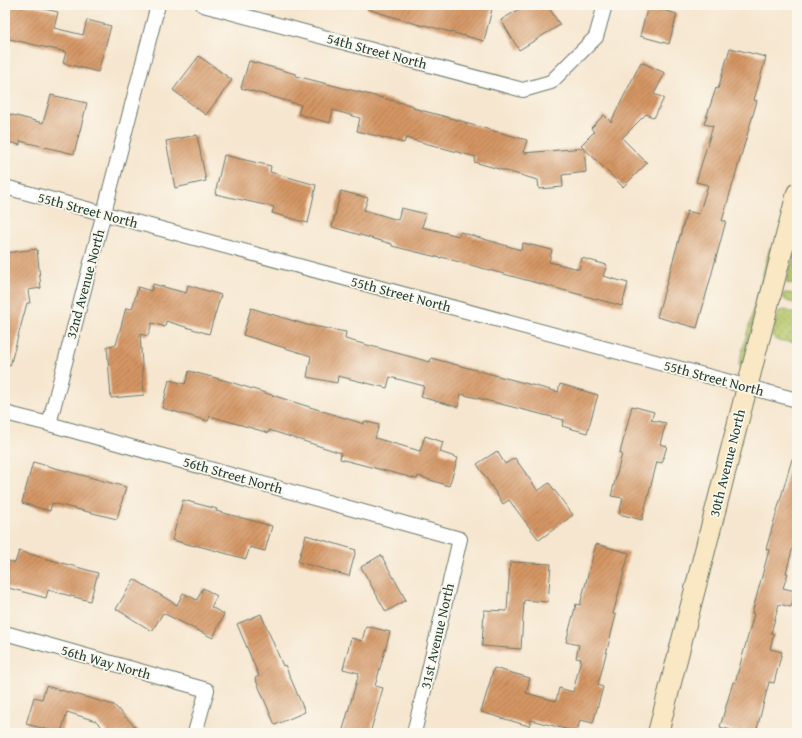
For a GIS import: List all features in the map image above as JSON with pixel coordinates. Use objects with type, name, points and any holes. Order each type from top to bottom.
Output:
[{"type":"street","name":"32nd Avenue North","points":[[49,424],[158,5]]},
{"type":"street","name":"54th Street North","points":[[203,5],[523,90],[551,82],[596,37],[605,5]]},
{"type":"street","name":"55th Street North","points":[[5,187],[797,400]]},
{"type":"street","name":"30th Avenue North","points":[[658,733],[797,193]]},
{"type":"street","name":"56th Street North","points":[[5,413],[460,539]]},
{"type":"street","name":"31st Avenue North","points":[[414,733],[460,539]]},
{"type":"street","name":"56th Way North","points":[[5,633],[207,690],[195,733]]},
{"type":"green space","points":[[796,246],[797,284],[786,283]]},
{"type":"green space","points":[[770,248],[773,250],[744,362],[740,367],[739,363]]},
{"type":"green space","points":[[783,294],[797,294],[797,304],[787,301],[782,297]]},
{"type":"green space","points":[[785,310],[797,314],[797,343],[776,340],[772,336],[779,311]]},
{"type":"building","points":[[9,5],[26,5],[58,12],[54,28],[83,35],[87,20],[111,26],[98,72],[63,63],[66,52],[5,38],[5,24]]},
{"type":"building","points":[[368,5],[493,5],[484,41],[424,25],[423,26],[367,9]]},
{"type":"building","points":[[526,5],[547,5],[560,25],[519,50],[501,20]]},
{"type":"building","points":[[648,6],[677,14],[669,44],[640,36]]},
{"type":"building","points":[[730,48],[766,57],[754,100],[757,101],[722,221],[726,221],[697,328],[657,317],[687,211],[699,214],[708,185],[696,182],[713,126],[704,124],[716,88],[718,89]]},
{"type":"building","points":[[199,56],[232,80],[206,115],[173,90]]},
{"type":"building","points":[[249,61],[296,74],[296,76],[414,106],[413,108],[527,140],[523,153],[584,148],[586,172],[562,175],[563,187],[539,189],[538,180],[474,162],[476,157],[406,138],[404,143],[357,131],[360,118],[333,110],[330,123],[298,114],[301,105],[241,88]]},
{"type":"building","points":[[641,62],[665,73],[654,94],[664,98],[654,118],[646,114],[622,138],[647,163],[623,187],[581,145],[594,132],[591,128],[604,115],[611,122]]},
{"type":"building","points":[[51,95],[87,103],[74,154],[20,141],[20,145],[5,141],[5,113],[43,123]]},
{"type":"building","points":[[197,135],[206,181],[175,188],[166,141]]},
{"type":"building","points":[[224,155],[271,166],[270,172],[316,185],[308,223],[272,213],[274,207],[215,194]]},
{"type":"building","points":[[341,191],[368,198],[364,210],[398,220],[401,208],[426,214],[422,227],[459,236],[460,232],[521,250],[523,243],[552,250],[549,262],[579,269],[582,258],[607,265],[603,276],[628,283],[622,306],[441,257],[392,246],[392,244],[332,227]]},
{"type":"building","points":[[37,249],[41,288],[28,290],[30,303],[27,303],[10,366],[5,365],[5,253]]},
{"type":"building","points":[[153,284],[186,293],[188,285],[221,295],[209,334],[166,321],[165,327],[152,323],[148,336],[140,334],[144,395],[111,398],[107,346],[116,345],[126,308],[132,309],[138,287],[151,291]]},
{"type":"building","points":[[251,308],[307,325],[346,332],[345,339],[430,362],[431,358],[558,392],[560,384],[598,395],[587,433],[562,426],[564,420],[461,394],[458,407],[421,397],[424,386],[390,377],[387,388],[338,376],[337,383],[307,377],[311,356],[243,335]]},
{"type":"building","points":[[189,371],[227,381],[364,424],[364,421],[379,425],[375,438],[420,451],[425,436],[443,442],[440,452],[458,458],[449,486],[418,476],[417,479],[340,459],[341,453],[269,430],[269,433],[210,416],[208,421],[162,408],[169,380],[185,384]]},
{"type":"building","points":[[632,406],[654,412],[651,420],[666,423],[660,444],[667,446],[662,463],[657,462],[642,520],[619,514],[623,498],[611,496]]},
{"type":"building","points":[[497,451],[505,464],[515,458],[538,491],[549,483],[573,515],[539,540],[509,500],[503,504],[477,464]]},
{"type":"building","points":[[792,459],[797,460],[797,544],[794,543],[786,573],[788,573],[783,588],[795,591],[791,607],[779,604],[771,633],[774,634],[770,649],[782,652],[774,683],[769,682],[756,733],[743,733],[720,727],[733,682],[735,683],[754,614],[752,613],[769,550],[766,549]]},
{"type":"building","points":[[33,462],[126,487],[117,519],[52,503],[50,511],[22,503]]},
{"type":"building","points":[[183,500],[217,509],[216,511],[272,526],[265,551],[250,547],[246,559],[172,540]]},
{"type":"building","points":[[306,535],[356,550],[349,576],[298,562]]},
{"type":"building","points":[[596,544],[629,553],[613,614],[616,615],[598,685],[603,687],[593,723],[580,720],[577,732],[531,720],[529,726],[481,712],[494,668],[530,678],[526,693],[556,701],[559,688],[573,692],[581,659],[576,658],[579,645],[566,642],[576,604],[580,605]]},
{"type":"building","points":[[19,551],[98,573],[90,601],[48,590],[46,598],[5,587],[5,560],[15,563]]},
{"type":"building","points":[[381,555],[406,600],[386,612],[361,567]]},
{"type":"building","points":[[510,562],[551,564],[548,602],[524,600],[521,649],[482,646],[484,610],[507,611]]},
{"type":"building","points":[[134,579],[177,605],[183,593],[197,600],[203,588],[217,596],[211,607],[224,614],[213,638],[163,613],[152,631],[116,609]]},
{"type":"building","points":[[261,614],[283,666],[285,665],[305,712],[275,725],[255,678],[259,676],[237,624]]},
{"type":"building","points":[[366,626],[390,632],[375,686],[383,688],[370,733],[342,733],[359,673],[343,669],[351,638],[362,641]]},
{"type":"building","points":[[46,686],[114,705],[141,733],[108,733],[96,721],[67,712],[61,733],[26,724],[34,697],[42,699]]}]
